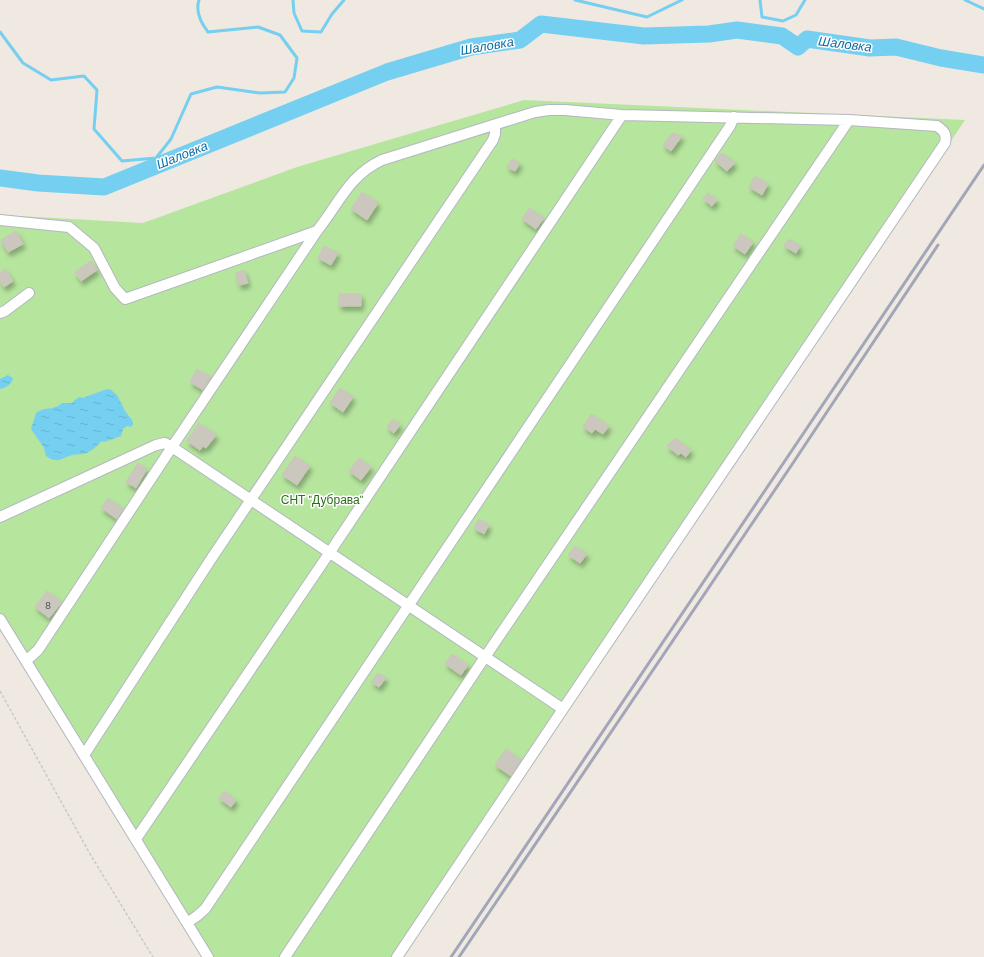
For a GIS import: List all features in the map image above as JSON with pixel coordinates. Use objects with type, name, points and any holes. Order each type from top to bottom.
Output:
[{"type":"lane","points":[[26,661],[38,650],[317,231],[329,217],[352,182],[369,166],[382,160],[535,112],[549,110],[622,115],[849,120],[937,126],[943,130],[946,136],[945,143],[397,957]]},
{"type":"lane","points":[[136,839],[622,115]]},
{"type":"lane","points":[[187,923],[204,909],[730,126],[734,117]]},
{"type":"lane","points":[[285,957],[485,656],[849,120]]},
{"type":"lane","points":[[84,755],[213,556],[493,140],[495,125]]},
{"type":"lane","points":[[0,220],[69,227],[94,248],[115,288],[125,299],[317,231]]},
{"type":"lane","points":[[0,313],[29,294]]},
{"type":"lane","points":[[0,518],[156,445],[165,443],[563,709]]},
{"type":"lane","points":[[0,619],[208,957]]},
{"type":"path","points":[[0,691],[90,854],[152,957]]},
{"type":"green space","name":"СНТ \"Дубрава\"","points":[[524,100],[965,120],[403,957],[205,957],[0,623],[0,215],[143,223],[297,167]]},
{"type":"water","points":[[8,375],[13,378],[12,382],[1,389],[0,379]]},
{"type":"water","points":[[110,389],[117,395],[125,411],[132,420],[133,424],[131,427],[127,426],[123,429],[121,436],[104,442],[102,441],[87,453],[56,460],[46,456],[44,448],[31,429],[36,413],[56,407],[62,403],[72,403],[80,397],[83,398]]},
{"type":"building","points":[[672,133],[682,136],[671,151],[663,145]]},
{"type":"building","points":[[722,153],[735,163],[727,171],[715,161]]},
{"type":"building","points":[[512,159],[520,163],[515,171],[507,167]]},
{"type":"building","points":[[755,176],[768,184],[762,195],[749,187]]},
{"type":"building","points":[[362,192],[378,203],[367,220],[351,209]]},
{"type":"building","points":[[708,193],[717,200],[712,206],[703,199]]},
{"type":"building","points":[[529,208],[544,218],[536,229],[522,219]]},
{"type":"building","points":[[16,231],[23,244],[8,252],[1,240]]},
{"type":"building","points":[[741,234],[753,242],[745,254],[733,246]]},
{"type":"building","points":[[789,239],[800,246],[796,253],[784,246]]},
{"type":"building","points":[[324,246],[338,253],[331,265],[318,258]]},
{"type":"building","points":[[91,261],[97,270],[81,281],[75,272]]},
{"type":"building","points":[[5,269],[13,281],[4,287],[0,281],[0,273]]},
{"type":"building","points":[[244,270],[248,283],[239,285],[236,273]]},
{"type":"building","points":[[339,294],[361,294],[361,306],[339,306]]},
{"type":"building","points":[[197,369],[211,377],[203,390],[190,382]]},
{"type":"building","points":[[340,388],[353,397],[343,412],[330,403]]},
{"type":"building","points":[[591,414],[609,426],[603,434],[595,429],[592,433],[583,427]]},
{"type":"building","points":[[393,419],[400,425],[394,433],[387,427]]},
{"type":"building","points":[[199,423],[216,435],[206,448],[203,446],[200,450],[187,441]]},
{"type":"building","points":[[675,438],[691,450],[686,457],[681,453],[678,455],[667,446]]},
{"type":"building","points":[[295,456],[310,466],[297,485],[282,475]]},
{"type":"building","points":[[359,458],[371,467],[361,480],[349,471]]},
{"type":"building","points":[[138,463],[147,469],[136,488],[126,482]]},
{"type":"building","points":[[108,498],[123,509],[117,519],[101,508]]},
{"type":"building","points":[[479,519],[489,525],[484,534],[474,528]]},
{"type":"building","points":[[575,546],[587,554],[580,563],[568,555]]},
{"type":"building","points":[[47,591],[62,602],[49,618],[35,607]]},
{"type":"building","points":[[452,654],[468,665],[461,675],[445,664]]},
{"type":"building","points":[[378,673],[386,678],[379,687],[371,682]]},
{"type":"building","points":[[506,749],[521,760],[511,776],[495,765]]},
{"type":"building","points":[[224,791],[236,800],[231,807],[219,798]]},
{"type":"waterway","points":[[0,32],[23,63],[51,80],[84,76],[97,90],[94,129],[122,161],[156,158],[171,139],[191,94],[217,87],[260,93],[285,92],[294,78],[297,58],[280,35],[258,27],[208,32],[199,17],[199,0]]},
{"type":"waterway","points":[[293,0],[294,13],[302,31],[321,32],[332,14],[344,0]]},
{"type":"waterway","points":[[575,0],[647,17],[682,0]]},
{"type":"waterway","points":[[760,0],[762,17],[783,21],[796,15],[805,0]]},
{"type":"waterway","points":[[965,0],[984,9]]},
{"type":"waterway","name":"Шаловка","points":[[0,178],[38,183],[104,187],[387,72],[471,47],[520,40],[541,24],[644,36],[709,34],[737,30],[782,36],[798,47],[807,39],[870,48],[896,47],[941,58],[984,65]]},
{"type":"railway","points":[[451,957],[984,165]]},
{"type":"railway","points":[[459,957],[791,466],[938,245]]}]
